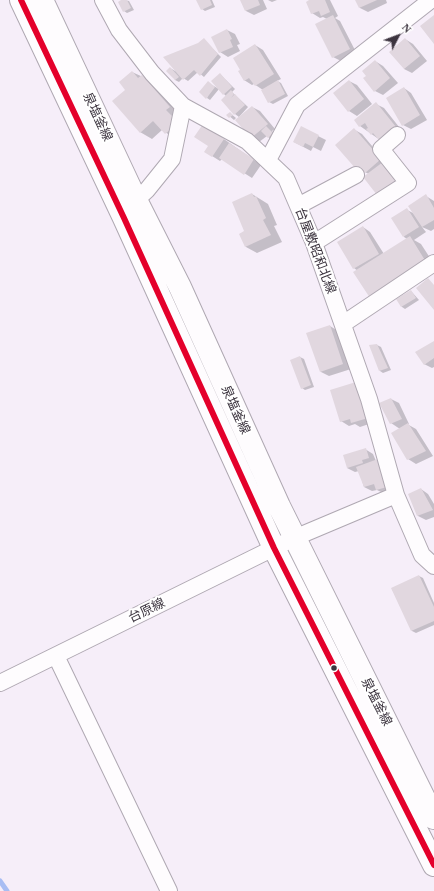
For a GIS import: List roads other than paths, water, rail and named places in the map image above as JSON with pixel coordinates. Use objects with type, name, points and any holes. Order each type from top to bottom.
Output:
[{"type":"main road","name":"泉塩釜線","points":[[21,0],[124,218],[274,548],[434,865]]},
{"type":"main road","name":"泉塩釜線","points":[[42,0],[136,200],[180,287],[294,538],[434,818]]},
{"type":"street","name":"台屋敷昭和北線","points":[[103,0],[119,30],[152,73],[183,106],[247,142],[286,178],[314,243],[343,324],[369,400],[396,495],[422,555],[434,566]]},
{"type":"street","points":[[268,160],[297,105],[431,0]]},
{"type":"street","points":[[136,200],[147,190],[172,159],[183,106]]},
{"type":"street","points":[[314,243],[408,183],[381,149],[397,135]]},
{"type":"street","points":[[298,206],[356,176]]},
{"type":"street","points":[[343,324],[434,263]]},
{"type":"street","name":"台原線","points":[[0,683],[294,538],[396,495]]},
{"type":"street","points":[[56,656],[169,891]]},
{"type":"waterway","points":[[0,881],[7,891]]}]
